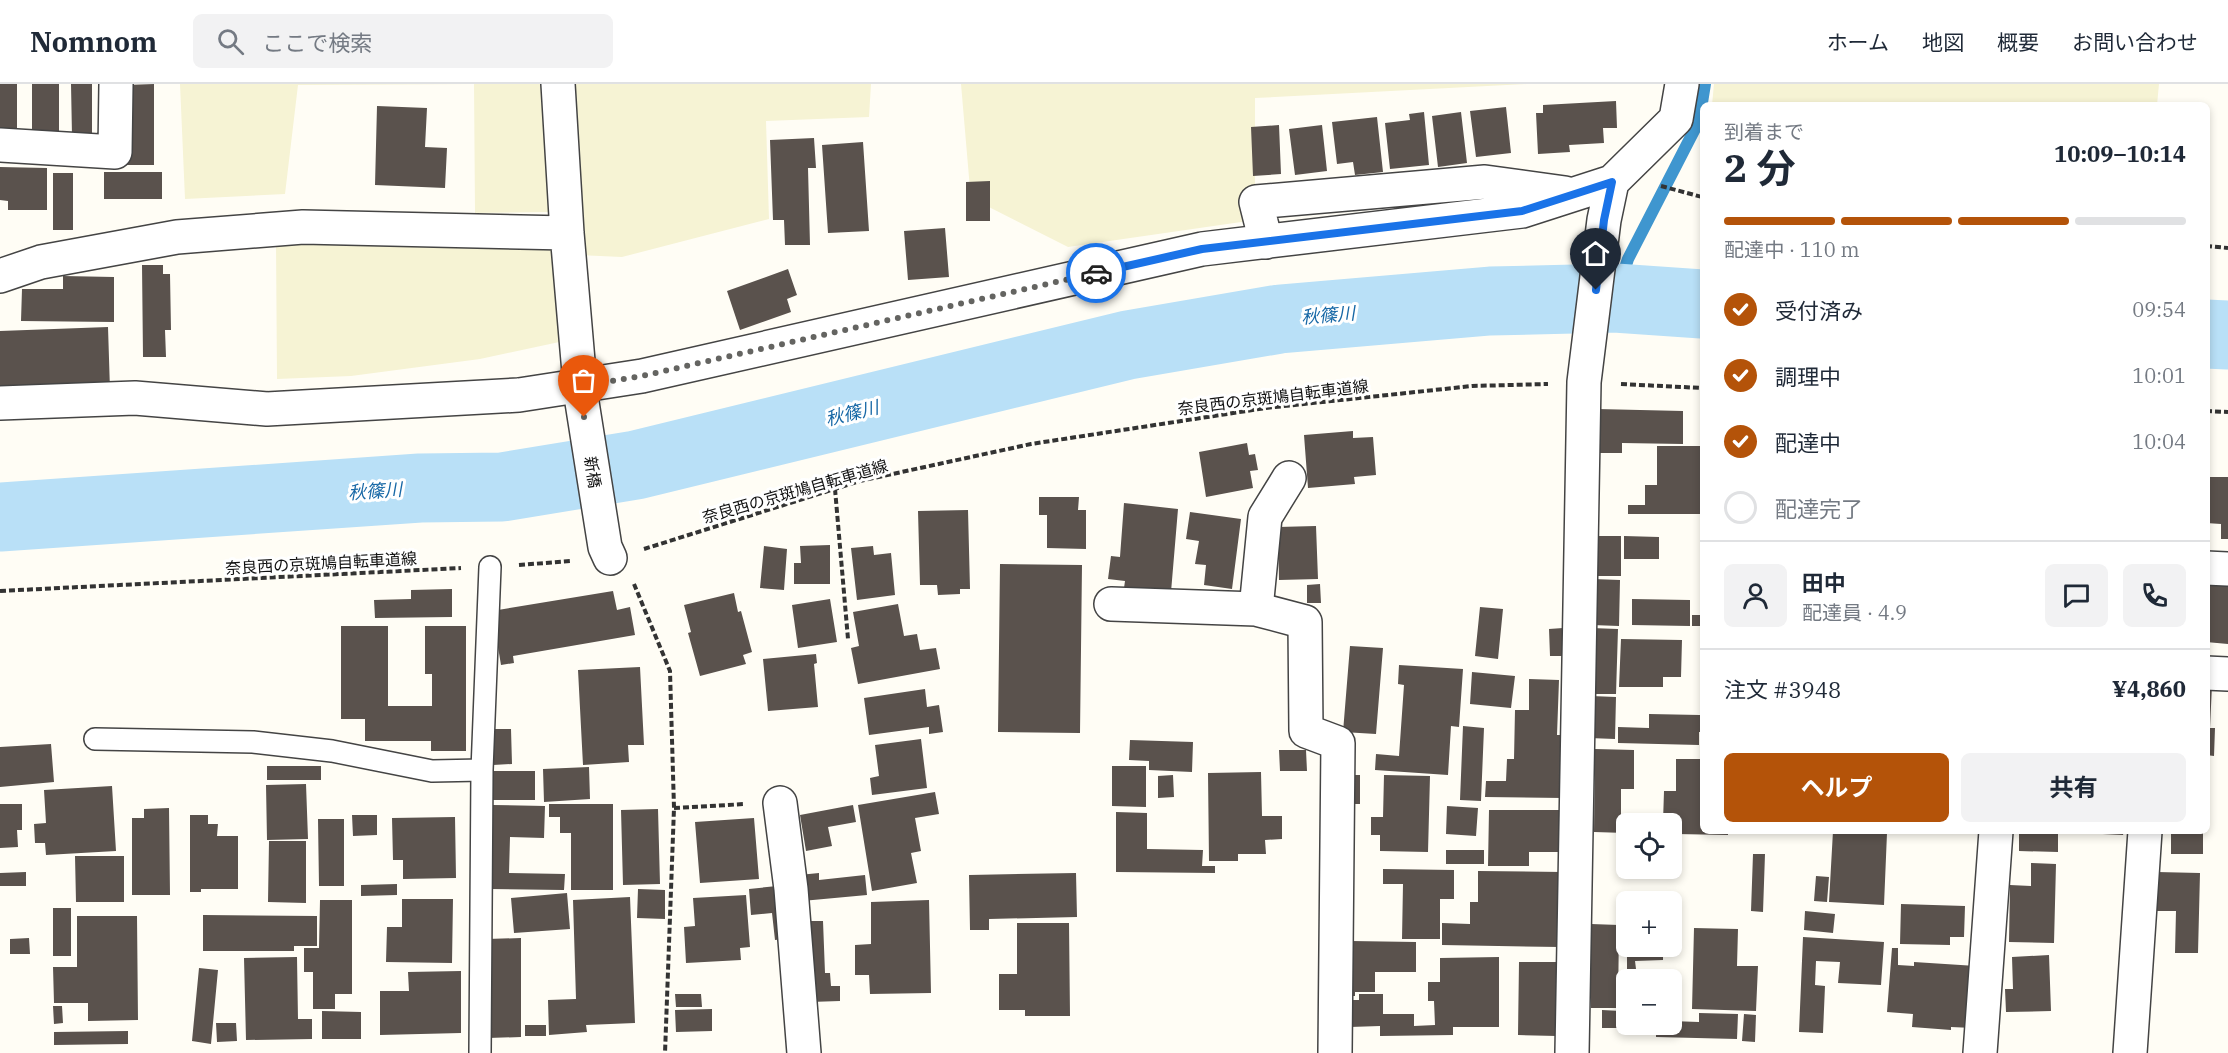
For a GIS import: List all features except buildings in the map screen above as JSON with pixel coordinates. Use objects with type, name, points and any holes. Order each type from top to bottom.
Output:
[{"type":"street","points":[[0,145],[115,152],[116,84]]},
{"type":"street","name":"新橋","points":[[558,84],[580,391],[612,554]]},
{"type":"street","points":[[0,403],[135,398],[267,409],[580,391],[1202,249],[1522,211],[1612,182],[1676,119],[1682,84]]},
{"type":"street","points":[[1572,1053],[1584,382],[1604,220],[1612,182]]},
{"type":"street","points":[[0,276],[41,262],[177,237],[303,227],[567,234]]},
{"type":"street","points":[[1256,609],[1265,517],[1289,478]]},
{"type":"street","points":[[2210,568],[2228,570]]},
{"type":"street","points":[[1111,604],[1256,609],[1305,622],[1306,731],[1338,743],[1335,1053]]},
{"type":"street","points":[[2210,673],[2228,674]]},
{"type":"street","points":[[780,802],[791,889],[804,1053]]},
{"type":"street","points":[[1980,1053],[1996,834]]},
{"type":"street","points":[[2130,1053],[2145,834]]},
{"type":"lane","points":[[480,1053],[482,770],[490,567]]},
{"type":"lane","points":[[95,739],[253,742],[332,751],[432,771],[482,770]]},
{"type":"path","points":[[1659,186],[1700,196]]},
{"type":"path","points":[[2210,246],[2228,248]]},
{"type":"path","name":"奈良西の京斑鳩自転車道線","points":[[0,591],[490,567],[612,554],[860,481],[1031,444],[1266,408],[1472,386],[1584,382],[1700,388]]},
{"type":"path","points":[[2210,411],[2228,412]]},
{"type":"path","points":[[835,489],[848,639]]},
{"type":"path","points":[[612,554],[670,671],[674,808],[665,1053]]},
{"type":"path","points":[[674,808],[780,802]]},
{"type":"shaded area","points":[[180,84],[474,84],[298,85],[285,194],[185,199]]},
{"type":"shaded area","points":[[474,84],[547,84],[549,212],[475,213]]},
{"type":"shaded area","points":[[574,84],[871,84],[869,117],[766,121],[769,219],[622,257],[578,255]]},
{"type":"shaded area","points":[[961,84],[1527,84],[1255,98],[1255,220],[1068,247],[981,203],[970,189]]},
{"type":"shaded area","points":[[1714,84],[2159,84],[2157,102],[1712,102]]},
{"type":"shaded area","points":[[540,241],[557,253],[564,341],[480,359],[351,376],[277,379],[276,243]]},
{"type":"waterway","points":[[1702,102],[1705,84]]},
{"type":"waterway","points":[[1615,298],[1628,259],[1699,121],[1700,115]]},
{"type":"waterway","name":"秋篠川","points":[[0,517],[420,488],[502,487],[636,465],[1128,345],[1280,319],[1490,301],[1615,298],[1700,304]]},
{"type":"waterway","name":"秋篠川","points":[[2210,334],[2228,335]]},
{"type":"way so far","points":[[584,417],[580,386],[642,376],[1096,273]]},
{"type":"route","points":[[1096,273],[1202,249],[1522,211],[1612,182],[1604,220],[1596,290]]}]
